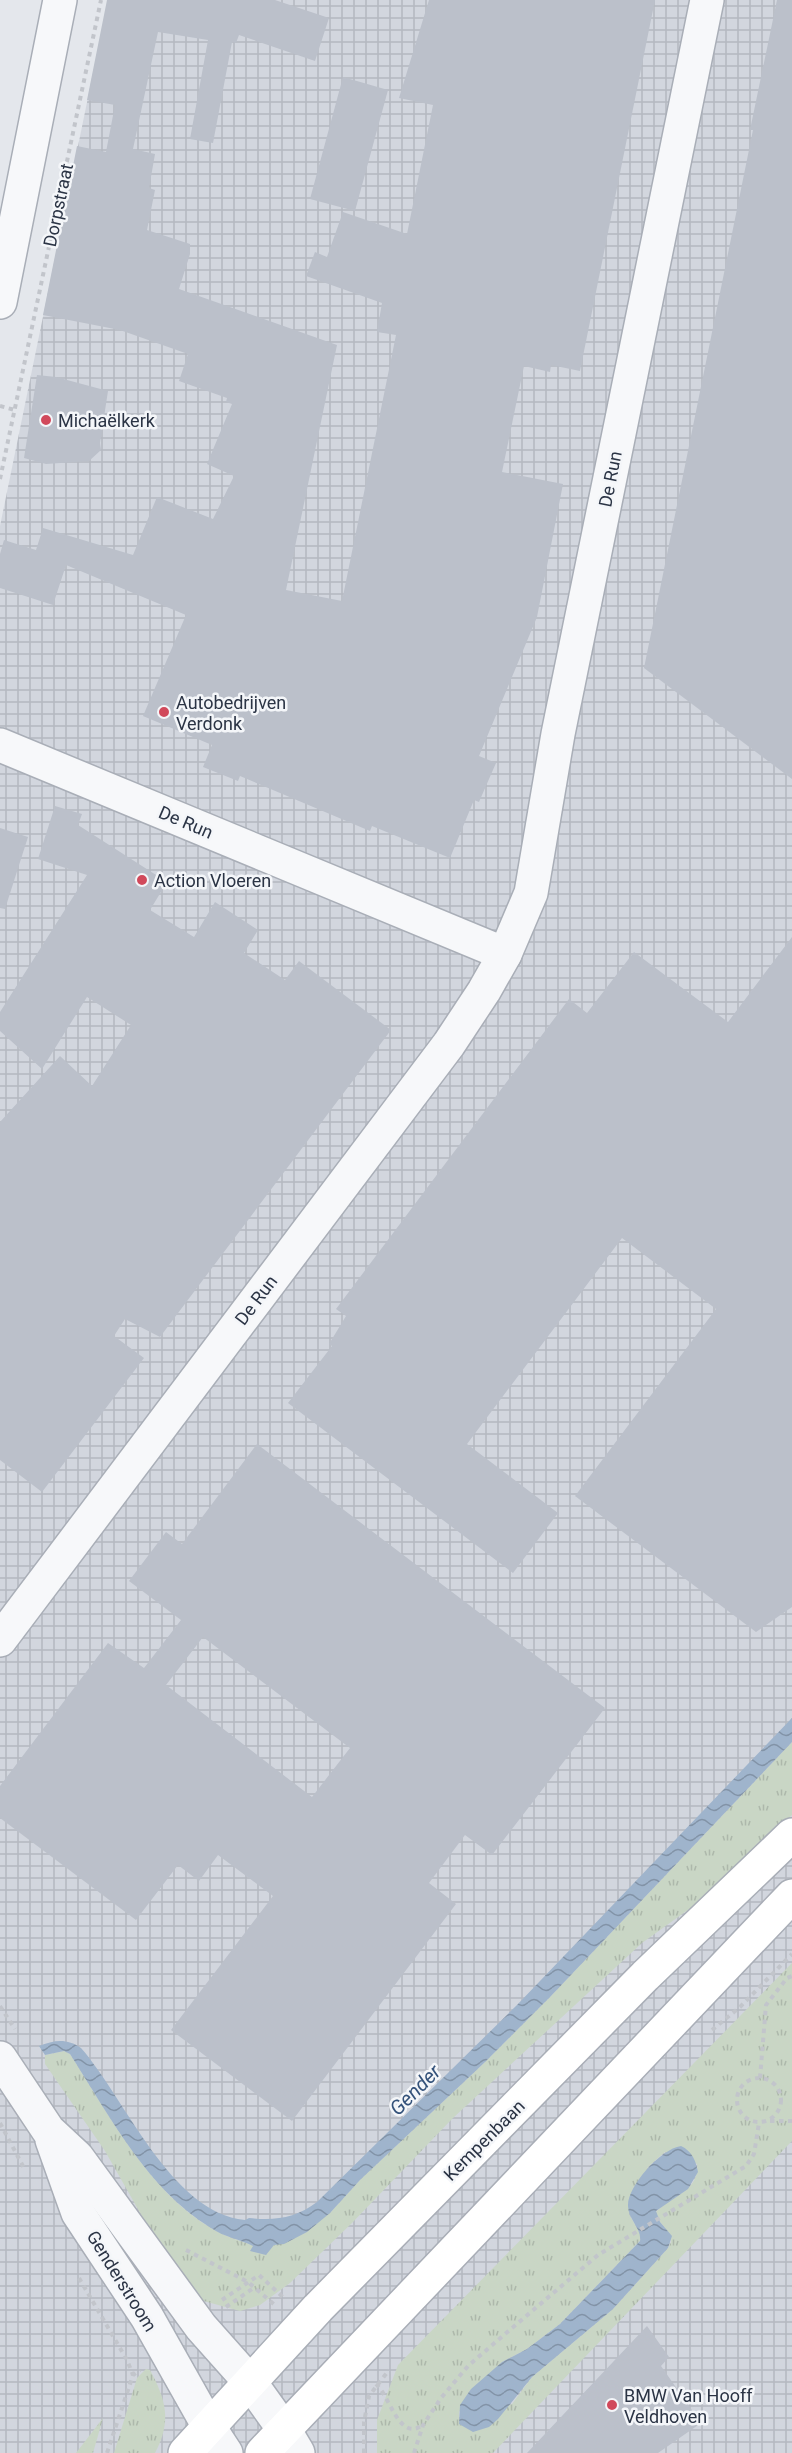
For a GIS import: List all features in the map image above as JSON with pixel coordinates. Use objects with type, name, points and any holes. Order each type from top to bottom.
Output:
[{"type":"main road","name":"Kempenbaan","points":[[185,2453],[217,2440],[250,2382],[318,2308],[628,1993],[792,1835]]},
{"type":"main road","points":[[262,2453],[291,2442],[792,1896]]},
{"type":"street","name":"Dorpstraat","points":[[0,302],[60,0]]},
{"type":"street","name":"De Run","points":[[0,1640],[449,1044],[505,954],[531,893],[558,734],[707,0]]},
{"type":"street","name":"De Run","points":[[0,745],[505,954]]},
{"type":"street","name":"Genderstroom","points":[[0,2058],[48,2130],[77,2157],[201,2327],[250,2382],[291,2442]]},
{"type":"street","name":"Genderstroom","points":[[48,2130],[78,2212],[147,2317],[217,2440]]},
{"type":"path","name":"Dorpstraat","points":[[0,478],[101,0]]},
{"type":"path","points":[[0,405],[15,410]]},
{"type":"path","points":[[760,2078],[766,2005],[787,1978],[792,1976]]},
{"type":"path","points":[[769,2121],[778,2112],[782,2101],[780,2090],[771,2081],[760,2078],[747,2082],[738,2092],[737,2106],[745,2117],[759,2123],[792,2121]]},
{"type":"path","points":[[414,2453],[423,2425],[441,2398],[468,2366],[598,2255],[746,2166],[754,2154],[759,2123]]},
{"type":"path","points":[[107,2453],[132,2375]]},
{"type":"path","points":[[385,2392],[401,2424],[408,2430],[415,2431],[423,2425]]},
{"type":"path","points":[[364,2453],[364,2422],[369,2396]]},
{"type":"shaded area","points":[[108,0],[792,0],[792,2453],[0,2453],[0,526]]},
{"type":"green space","points":[[792,1742],[792,1815],[692,1907],[642,1943],[453,2118],[352,2223],[290,2283],[260,2305],[240,2311],[200,2300],[173,2271],[105,2151],[45,2064],[45,2055],[64,2051],[70,2054],[149,2173],[189,2213],[216,2231],[254,2246],[251,2251],[292,2240],[330,2213],[360,2180],[484,2063],[551,1996]]},
{"type":"green space","points":[[792,1963],[792,2141],[493,2453],[377,2453],[377,2420],[398,2365]],"holes":[[[665,2152],[697,2164],[697,2173],[689,2187],[656,2212],[670,2237],[671,2242],[668,2248],[613,2309],[532,2377],[512,2404],[459,2424],[459,2412],[502,2362],[527,2349],[560,2324],[640,2241],[641,2235],[629,2214],[648,2167]]]},
{"type":"green space","points":[[146,2369],[150,2370],[163,2401],[164,2431],[155,2453],[114,2453],[137,2378]]},
{"type":"green space","points":[[103,2418],[93,2453],[76,2453]]},
{"type":"water","points":[[792,1718],[792,1742],[551,1996],[360,2180],[330,2213],[307,2232],[284,2244],[274,2245],[266,2255],[250,2251],[253,2246],[211,2228],[167,2193],[131,2149],[70,2054],[64,2051],[45,2055],[39,2046],[60,2041],[81,2048],[172,2176],[194,2197],[219,2213],[245,2220],[285,2217],[301,2212],[317,2202],[517,2005]]},
{"type":"water","points":[[681,2146],[693,2157],[698,2172],[688,2189],[656,2211],[660,2222],[672,2236],[668,2248],[613,2309],[532,2377],[489,2427],[473,2432],[459,2424],[460,2405],[471,2389],[502,2362],[527,2349],[560,2324],[640,2241],[639,2232],[630,2215],[629,2198],[639,2179],[655,2161]]},
{"type":"building","points":[[107,0],[275,0],[329,18],[315,61],[239,35],[236,43],[232,42],[213,143],[190,139],[208,40],[158,32],[133,149],[155,154],[149,188],[155,190],[147,230],[190,244],[190,254],[179,289],[337,345],[286,590],[342,601],[396,335],[377,332],[382,303],[306,276],[315,252],[327,257],[343,212],[407,234],[433,105],[399,98],[429,0],[655,0],[580,371],[551,365],[550,372],[524,366],[502,472],[563,484],[537,617],[479,756],[496,763],[479,802],[474,800],[450,858],[372,826],[370,831],[240,776],[238,781],[203,767],[212,745],[143,716],[186,615],[66,565],[53,605],[0,588],[0,554],[4,540],[36,550],[43,528],[133,555],[157,497],[213,519],[234,476],[207,464],[232,404],[226,402],[227,398],[179,381],[188,354],[120,330],[43,315],[77,146],[106,152],[115,105],[87,100]]},
{"type":"building","points":[[777,0],[792,0],[792,779],[644,668],[753,130],[750,130]]},
{"type":"building","points":[[343,77],[388,90],[355,211],[310,199]]},
{"type":"building","name":"Michaëlkerk","points":[[37,375],[56,377],[108,391],[100,443],[101,450],[89,461],[46,464],[24,458]]},
{"type":"building","points":[[55,806],[82,814],[78,825],[167,882],[150,910],[194,937],[215,902],[258,930],[244,953],[285,980],[299,961],[391,1030],[160,1337],[125,1319],[114,1336],[144,1358],[42,1492],[0,1460],[0,1122],[60,1056],[92,1086],[131,1025],[87,997],[42,1069],[0,1031],[0,1012],[87,875],[38,859]]},
{"type":"building","points":[[0,828],[28,837],[5,909],[0,908]]},
{"type":"building","points":[[792,937],[792,1607],[756,1632],[575,1496],[716,1309],[622,1238],[467,1444],[558,1513],[513,1573],[288,1403],[332,1346],[329,1344],[346,1316],[336,1309],[569,999],[587,1013],[634,952],[728,1022]]},
{"type":"building","points":[[257,1444],[605,1708],[492,1855],[465,1835],[429,1883],[456,1904],[292,2121],[171,2030],[273,1896],[218,1855],[199,1881],[178,1865],[136,1920],[0,1818],[0,1786],[108,1643],[144,1668],[181,1620],[129,1581],[166,1532],[182,1544]],"holes":[[[203,1637],[350,1748],[312,1797],[166,1685]]]},
{"type":"building","points":[[647,2326],[669,2357],[661,2366],[701,2423],[658,2453],[527,2453]]},
{"type":"place","name":"Michaëlkerk","points":[[46,420]]},
{"type":"place","name":"Autobedrijven Verdonk","points":[[164,712]]},
{"type":"place","name":"Action Vloeren","points":[[142,880]]},
{"type":"place","name":"BMW Van Hooff Veldhoven","points":[[612,2405]]},
{"type":"water label","name":"Gender","points":[[415,2090]]}]
